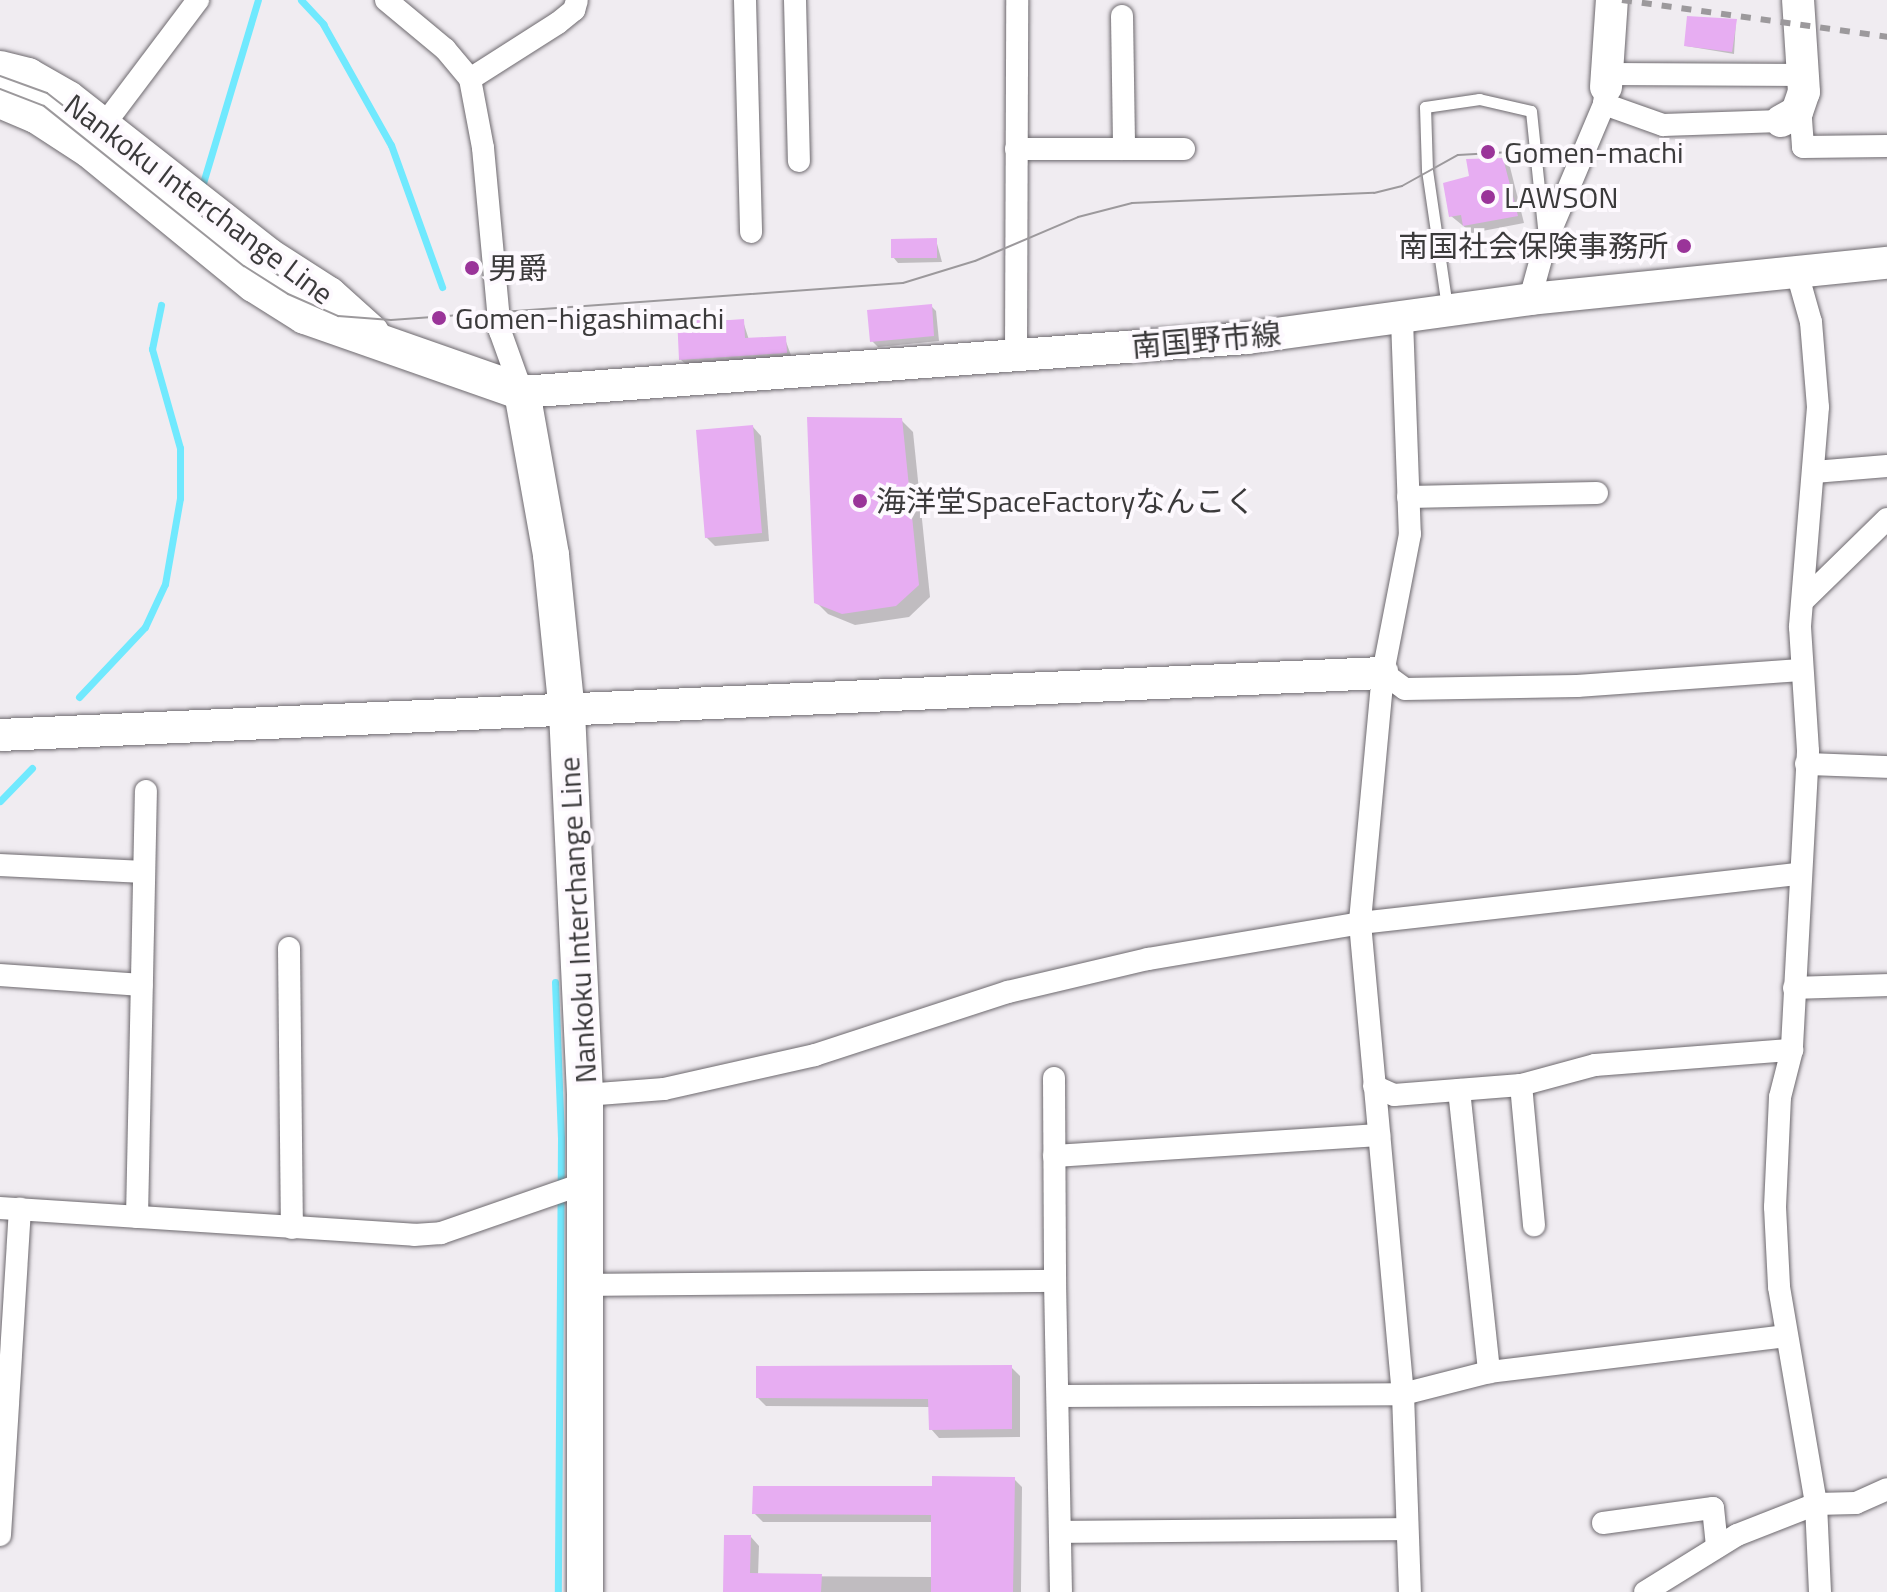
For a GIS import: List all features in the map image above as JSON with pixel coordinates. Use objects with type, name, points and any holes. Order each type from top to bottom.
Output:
[{"type":"main road","name":"Nankoku Interchange Line","points":[[0,69],[49,87],[95,136],[329,295],[388,348],[522,392],[551,555],[567,712],[585,1095],[585,1592]]},
{"type":"main road","name":"Nankoku Interchange Line","points":[[0,100],[95,136]]},
{"type":"street","points":[[95,136],[198,0]]},
{"type":"street","points":[[386,0],[445,49],[470,79],[483,148],[500,331],[522,392]]},
{"type":"street","points":[[470,79],[558,23],[574,10],[577,0]]},
{"type":"street","points":[[745,0],[751,232]]},
{"type":"street","points":[[795,0],[799,161]]},
{"type":"street","points":[[1016,355],[1017,0]]},
{"type":"street","points":[[1530,299],[1545,244],[1606,88],[1612,0]]},
{"type":"street","points":[[1798,0],[1795,100],[1803,147],[1887,146]]},
{"type":"street","points":[[1122,16],[1124,149]]},
{"type":"street","points":[[1606,88],[1795,100]]},
{"type":"street","points":[[1606,88],[1663,125],[1795,100]]},
{"type":"street","points":[[1016,149],[1184,149]]},
{"type":"street","name":"南国野市線","points":[[522,392],[1247,338],[1402,320],[1530,299],[1796,269],[1887,263]]},
{"type":"street","points":[[1796,269],[1811,322],[1817,370],[1814,472],[1800,670],[1808,717],[1792,1050],[1780,1097],[1775,1207],[1786,1336],[1816,1504],[1820,1592]]},
{"type":"street","points":[[1402,320],[1408,544],[1383,673],[1360,923],[1403,1394],[1410,1592]]},
{"type":"street","points":[[1814,472],[1887,466]]},
{"type":"street","points":[[1408,497],[1597,493]]},
{"type":"street","points":[[1804,600],[1887,519]]},
{"type":"street","points":[[0,735],[567,712],[1383,673],[1405,689],[1577,686],[1800,670]]},
{"type":"street","points":[[1806,764],[1887,767]]},
{"type":"street","points":[[137,1217],[146,791]]},
{"type":"street","points":[[0,865],[144,872]]},
{"type":"street","points":[[585,1095],[664,1089],[815,1055],[1039,985],[1148,959],[1360,923],[1799,874]]},
{"type":"street","points":[[289,948],[292,1228]]},
{"type":"street","points":[[0,975],[142,985]]},
{"type":"street","points":[[1794,988],[1887,985]]},
{"type":"street","points":[[1374,1086],[1394,1095],[1521,1085],[1595,1065],[1792,1050]]},
{"type":"street","points":[[1054,1078],[1061,1592]]},
{"type":"street","points":[[1521,1085],[1534,1225]]},
{"type":"street","points":[[1459,1090],[1489,1372]]},
{"type":"street","points":[[1054,1156],[1379,1135]]},
{"type":"street","points":[[0,1535],[10,1208],[292,1228],[441,1233],[585,1183]]},
{"type":"street","points":[[587,1285],[1055,1281]]},
{"type":"street","points":[[1058,1396],[1403,1394],[1489,1372],[1786,1336]]},
{"type":"street","points":[[1645,1592],[1717,1547],[1816,1504],[1856,1503],[1887,1489]]},
{"type":"street","points":[[1603,1523],[1713,1508],[1717,1547]]},
{"type":"street","points":[[1060,1532],[1406,1529]]},
{"type":"lane","points":[[1448,312],[1427,170],[1425,107],[1479,99],[1531,111],[1545,244]]},
{"type":"building","points":[[1687,16],[1737,19],[1732,52],[1684,46]]},
{"type":"building","points":[[1503,158],[1518,216],[1463,226],[1461,215],[1449,217],[1443,183],[1469,176],[1466,159]]},
{"type":"building","points":[[937,238],[937,258],[891,258],[891,239]]},
{"type":"building","points":[[932,304],[934,336],[870,342],[867,310]]},
{"type":"building","points":[[715,314],[716,321],[744,319],[745,338],[786,336],[787,353],[679,360],[677,316]]},
{"type":"building","name":"海洋堂SpaceFactoryなんこく","points":[[807,417],[902,418],[919,585],[896,606],[842,614],[814,603]]},
{"type":"building","points":[[753,425],[762,533],[705,538],[696,430]]},
{"type":"building","points":[[1012,1365],[1012,1429],[929,1430],[928,1399],[756,1398],[756,1366]]},
{"type":"building","points":[[932,1476],[1015,1477],[1013,1592],[931,1592],[931,1515],[752,1514],[753,1486],[932,1486]]},
{"type":"building","points":[[724,1535],[751,1535],[750,1573],[822,1574],[821,1592],[723,1592]]},
{"type":"waterway","points":[[203,183],[258,0]]},
{"type":"waterway","points":[[301,0],[323,24],[391,145],[442,287]]},
{"type":"waterway","points":[[79,697],[145,627],[165,584],[180,498],[180,448],[152,349],[161,305]]},
{"type":"waterway","points":[[0,801],[32,768]]},
{"type":"waterway","points":[[555,982],[561,1138],[558,1592]]},
{"type":"tram line","points":[[0,76],[47,93],[66,108]]},
{"type":"tram line","points":[[0,89],[44,106],[244,266],[288,294],[338,316],[391,320],[903,283],[975,261],[1078,217],[1132,203],[1374,193],[1402,186],[1458,155],[1511,152]]},
{"type":"tram line","points":[[194,210],[279,276]]},
{"type":"railway","points":[[1622,0],[1887,37]]},
{"type":"place","name":"Gomen-machi","points":[[1488,152]]},
{"type":"place","name":"LAWSON","points":[[1488,197]]},
{"type":"place","name":"南国社会保険事務所","points":[[1684,246]]},
{"type":"place","name":"男爵","points":[[472,268]]},
{"type":"place","name":"Gomen-higashimachi","points":[[439,318]]},
{"type":"place","name":"海洋堂SpaceFactoryなんこく","points":[[860,501]]}]
